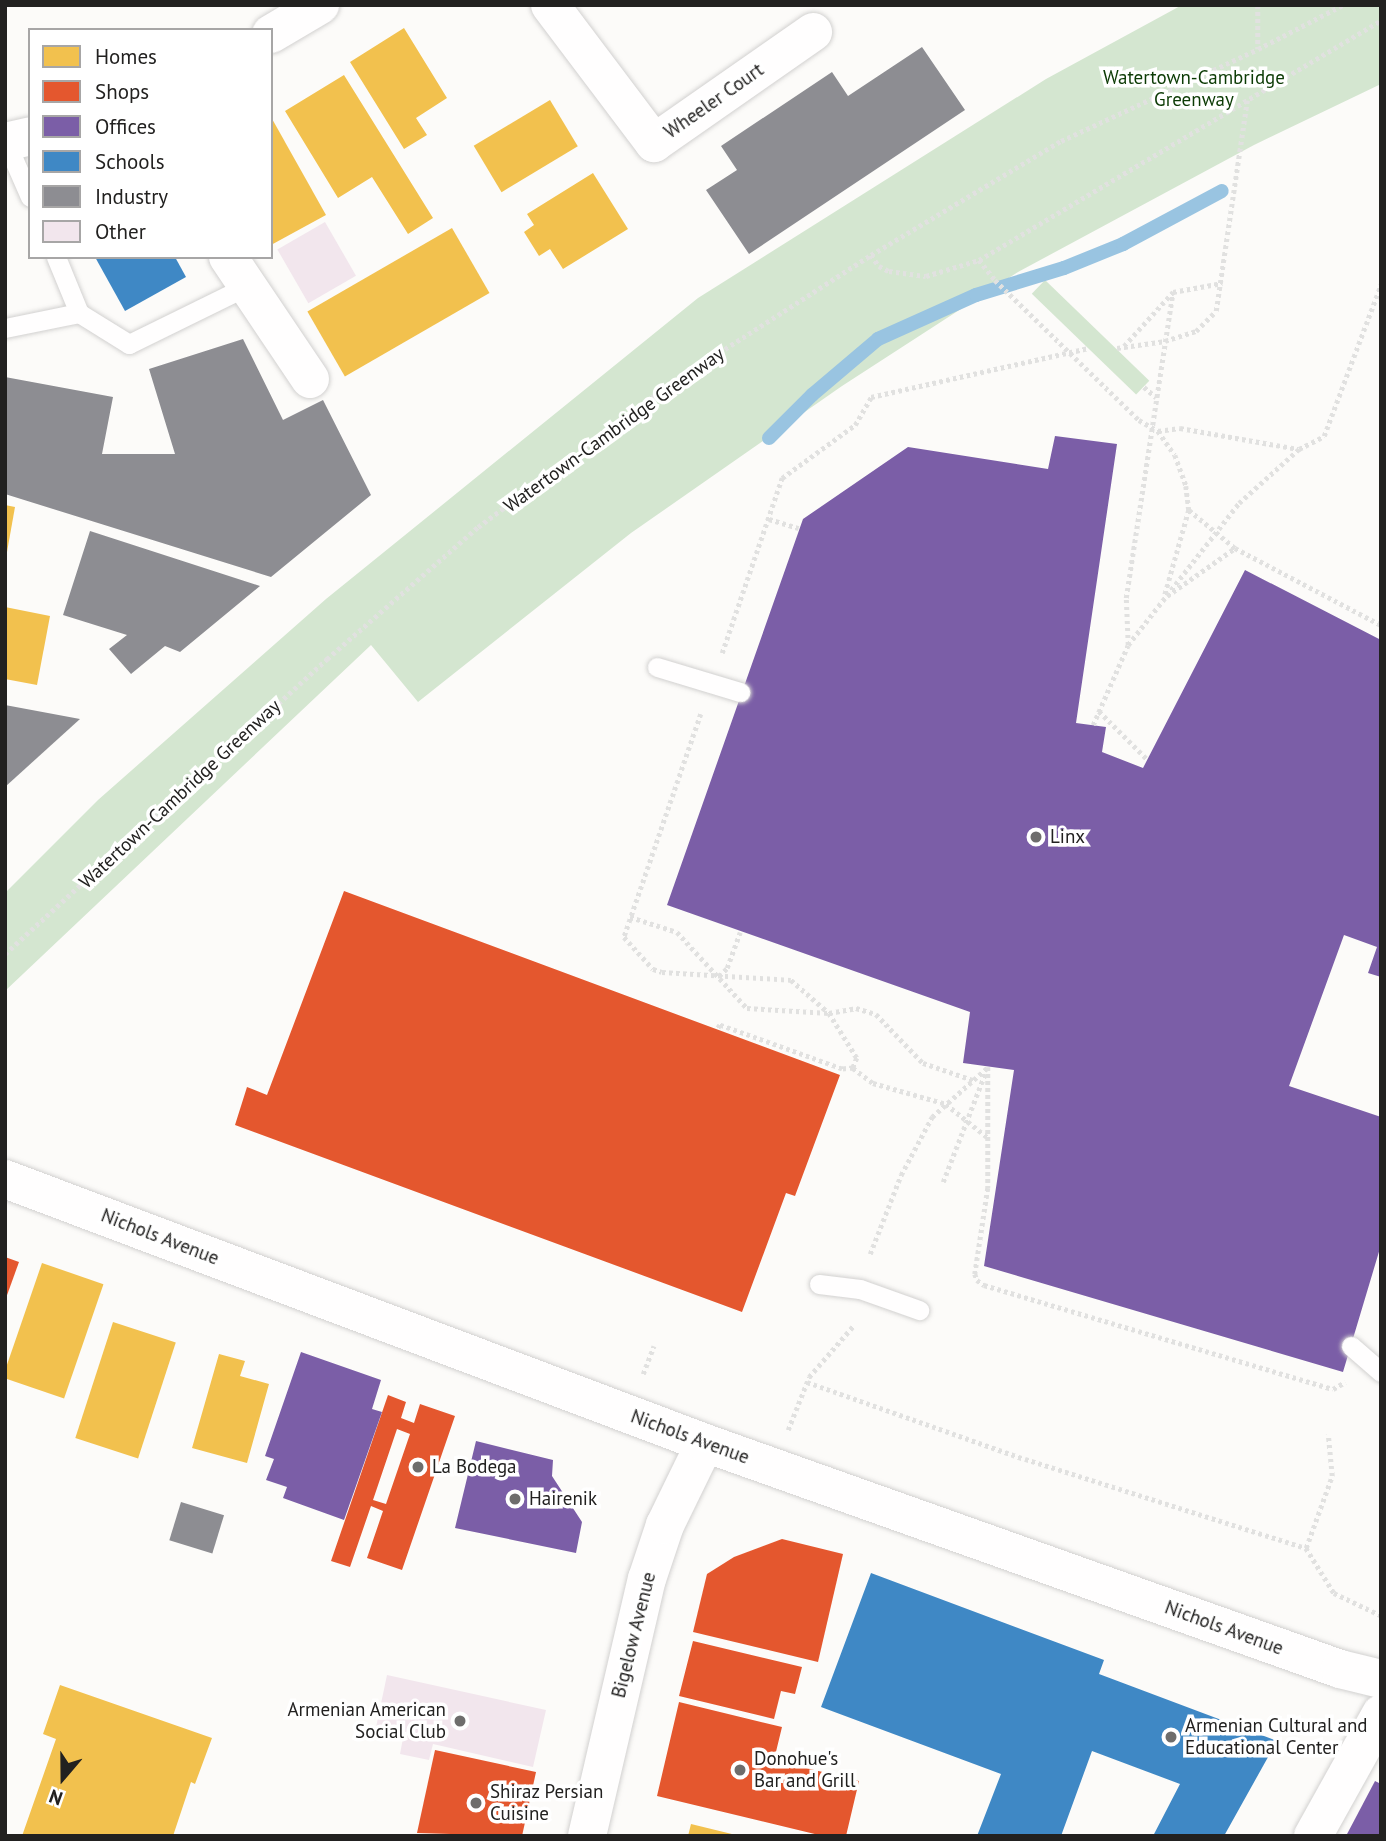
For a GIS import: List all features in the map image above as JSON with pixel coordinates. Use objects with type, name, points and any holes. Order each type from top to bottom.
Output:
[{"type":"street","points":[[273,33],[320,5]]},
{"type":"street","name":"Wheeler Court","points":[[550,5],[654,143],[813,32]]},
{"type":"street","points":[[5,142],[28,136]]},
{"type":"street","points":[[237,272],[310,379]]},
{"type":"street","name":"Nichols Avenue","points":[[5,1179],[705,1443],[1340,1669],[1381,1679]]},
{"type":"street","name":"Bigelow Avenue","points":[[587,1836],[647,1579],[665,1525],[705,1443]]},
{"type":"street","points":[[1313,1836],[1381,1714]]},
{"type":"lane","points":[[5,142],[28,193]]},
{"type":"lane","points":[[56,259],[79,313],[129,344],[237,272]]},
{"type":"lane","points":[[5,328],[79,313]]},
{"type":"lane","points":[[657,667],[740,692]]},
{"type":"lane","points":[[820,1284],[860,1289],[919,1310]]},
{"type":"lane","points":[[1358,1352],[1381,1372]]},
{"type":"path","points":[[1258,5],[1258,49]]},
{"type":"path","name":"Watertown-Cambridge Greenway","points":[[5,954],[301,683],[478,527],[666,387],[871,255],[1061,141],[1258,49],[1343,5]]},
{"type":"path","points":[[871,255],[878,266],[889,271],[926,276],[979,260],[1381,19]]},
{"type":"path","points":[[1116,348],[1165,341],[1196,331],[1216,311],[1247,99]]},
{"type":"path","points":[[979,260],[995,281],[1070,354],[1155,430],[1175,455],[1186,486],[1189,510],[1163,599]]},
{"type":"path","points":[[1123,347],[1173,292],[1222,283]]},
{"type":"path","points":[[1093,725],[1128,645],[1217,531],[1265,476],[1299,449],[1324,436],[1381,284]]},
{"type":"path","points":[[1128,645],[1126,598],[1155,430],[1156,397],[1173,292]]},
{"type":"path","points":[[853,1068],[857,1058],[829,1013],[791,980],[653,969],[624,937],[630,917],[782,478],[855,425],[871,397],[1089,348]]},
{"type":"path","points":[[1143,387],[1156,397]]},
{"type":"path","points":[[1155,430],[1180,428],[1299,449]]},
{"type":"path","points":[[1189,510],[1235,548],[1381,625]]},
{"type":"path","points":[[768,519],[799,528]]},
{"type":"path","points":[[1163,599],[1235,548]]},
{"type":"path","points":[[1099,711],[1147,759]]},
{"type":"path","points":[[630,917],[677,932],[747,1008],[829,1013],[856,1008],[876,1014],[923,1063],[973,1080]]},
{"type":"path","points":[[718,976],[727,968],[740,932]]},
{"type":"path","points":[[717,1030],[720,1025],[842,1069],[853,1068],[873,1083],[946,1104],[988,1137]]},
{"type":"path","points":[[815,1067],[818,1061]]},
{"type":"path","points":[[870,1254],[914,1148],[932,1117],[988,1067]]},
{"type":"path","points":[[943,1182],[988,1067]]},
{"type":"path","points":[[988,1067],[988,1188],[975,1275],[984,1285],[1333,1389],[1350,1378],[1358,1352]]},
{"type":"path","points":[[786,1435],[807,1382],[854,1325]]},
{"type":"path","points":[[640,1382],[654,1346]]},
{"type":"path","points":[[807,1382],[1025,1459],[1306,1548],[1334,1593],[1380,1615]]},
{"type":"path","points":[[1306,1548],[1332,1476],[1328,1434]]},
{"type":"green space","name":"Watertown-Cambridge Greenway","points":[[1182,5],[1381,5],[1381,84],[1254,145],[1018,272],[842,386],[631,533],[418,702],[371,645],[5,991],[5,893],[98,800],[326,599],[698,298],[1046,79]]},
{"type":"green space","points":[[1045,280],[1149,381],[1136,394],[1032,294]]},
{"type":"building: Homes","points":[[404,28],[447,98],[416,118],[427,135],[404,149],[350,62]]},
{"type":"building: Homes","points":[[344,75],[433,218],[408,234],[372,177],[338,198],[285,111]]},
{"type":"building: Homes","points":[[550,100],[578,146],[502,192],[474,146]]},
{"type":"building: Homes","points":[[273,121],[326,215],[273,244]]},
{"type":"building: Homes","points":[[593,173],[628,229],[563,269],[550,249],[539,256],[524,232],[534,225],[527,214]]},
{"type":"building: Homes","points":[[452,228],[490,293],[345,376],[307,312]]},
{"type":"building: Homes","points":[[5,505],[15,507],[7,552],[5,552]]},
{"type":"building: Homes","points":[[5,607],[50,616],[37,685],[5,679]]},
{"type":"building: Homes","points":[[42,1263],[103,1284],[64,1399],[5,1378],[5,1370]]},
{"type":"building: Homes","points":[[113,1322],[176,1342],[138,1458],[75,1438]]},
{"type":"building: Homes","points":[[219,1354],[245,1361],[240,1376],[269,1384],[247,1463],[192,1448]]},
{"type":"building: Homes","points":[[60,1685],[212,1738],[195,1784],[191,1782],[173,1836],[22,1836],[56,1739],[43,1734]]},
{"type":"building: Homes","points":[[691,1824],[736,1835],[736,1836],[688,1836]]},
{"type":"building: Shops","points":[[344,891],[840,1075],[795,1196],[786,1193],[742,1312],[235,1125],[247,1087],[267,1095]]},
{"type":"building: Shops","points":[[5,1257],[19,1262],[6,1298],[5,1298]]},
{"type":"building: Shops","name":"La Bodega","points":[[388,1395],[406,1402],[401,1418],[414,1423],[420,1404],[455,1416],[402,1570],[367,1558],[383,1511],[371,1506],[350,1567],[331,1561]],"holes":[[[397,1429],[410,1434],[386,1504],[373,1500]]]},
{"type":"building: Shops","points":[[782,1539],[843,1554],[818,1662],[693,1632],[707,1574],[734,1557]]},
{"type":"building: Shops","points":[[693,1641],[802,1667],[795,1694],[781,1691],[774,1719],[679,1696]]},
{"type":"building: Shops","name":"Donohue's Bar and Grill","points":[[679,1702],[782,1727],[774,1760],[859,1781],[846,1836],[823,1836],[657,1796]]},
{"type":"building: Shops","name":"Shiraz Persian Cuisine","points":[[435,1750],[536,1772],[522,1836],[417,1833]]},
{"type":"building: Offices","name":"Linx","points":[[1055,436],[1117,444],[1076,723],[1106,727],[1102,752],[1143,768],[1245,570],[1381,640],[1381,977],[1368,973],[1377,947],[1344,935],[1289,1086],[1381,1117],[1381,1245],[1343,1372],[984,1266],[1014,1070],[963,1063],[970,1012],[667,905],[803,519],[908,447],[1048,469]]},
{"type":"building: Offices","points":[[301,1352],[381,1380],[372,1409],[382,1412],[344,1520],[283,1498],[287,1487],[266,1480],[274,1459],[265,1456]]},
{"type":"building: Offices","name":"Hairenik","points":[[476,1441],[553,1460],[552,1476],[582,1522],[576,1553],[455,1528]]},
{"type":"building: Offices","points":[[1375,1781],[1381,1784],[1381,1836],[1346,1836]]},
{"type":"building: Schools","points":[[96,259],[176,259],[186,277],[125,311]]},
{"type":"building: Schools","points":[[871,1573],[1104,1660],[1099,1674],[1277,1741],[1224,1836],[1153,1836],[1180,1784],[1092,1751],[1061,1836],[977,1836],[1001,1774],[821,1707]]},
{"type":"building: Industry","points":[[922,47],[965,110],[749,254],[706,190],[737,170],[721,146],[832,72],[848,96]]},
{"type":"building: Industry","points":[[243,339],[283,420],[323,400],[371,495],[271,577],[5,494],[5,377],[113,397],[102,454],[175,454],[149,369]]},
{"type":"building: Industry","points":[[90,531],[260,586],[180,652],[165,646],[131,674],[109,649],[127,635],[63,615]]},
{"type":"building: Industry","points":[[5,705],[80,719],[5,787]]},
{"type":"building: Industry","points":[[181,1502],[224,1515],[212,1553],[169,1540]]},
{"type":"building: Other","points":[[325,222],[356,276],[308,303],[277,249]]},
{"type":"building: Other","name":"Armenian American Social Club","points":[[387,1675],[546,1710],[533,1767],[433,1744],[429,1760],[400,1754],[403,1738],[375,1732]]},
{"type":"waterway","points":[[769,438],[812,395],[878,339],[976,295],[1064,268],[1123,244],[1222,191]]},
{"type":"place","name":"Linx","points":[[1036,837]]},
{"type":"place","name":"La Bodega","points":[[418,1467]]},
{"type":"place","name":"Hairenik","points":[[515,1499]]},
{"type":"place","name":"Armenian American Social Club","points":[[460,1721]]},
{"type":"place","name":"Armenian Cultural and Educational Center","points":[[1171,1737]]},
{"type":"place","name":"Donohue's Bar and Grill","points":[[740,1770]]},
{"type":"place","name":"Shiraz Persian Cuisine","points":[[476,1803]]}]
